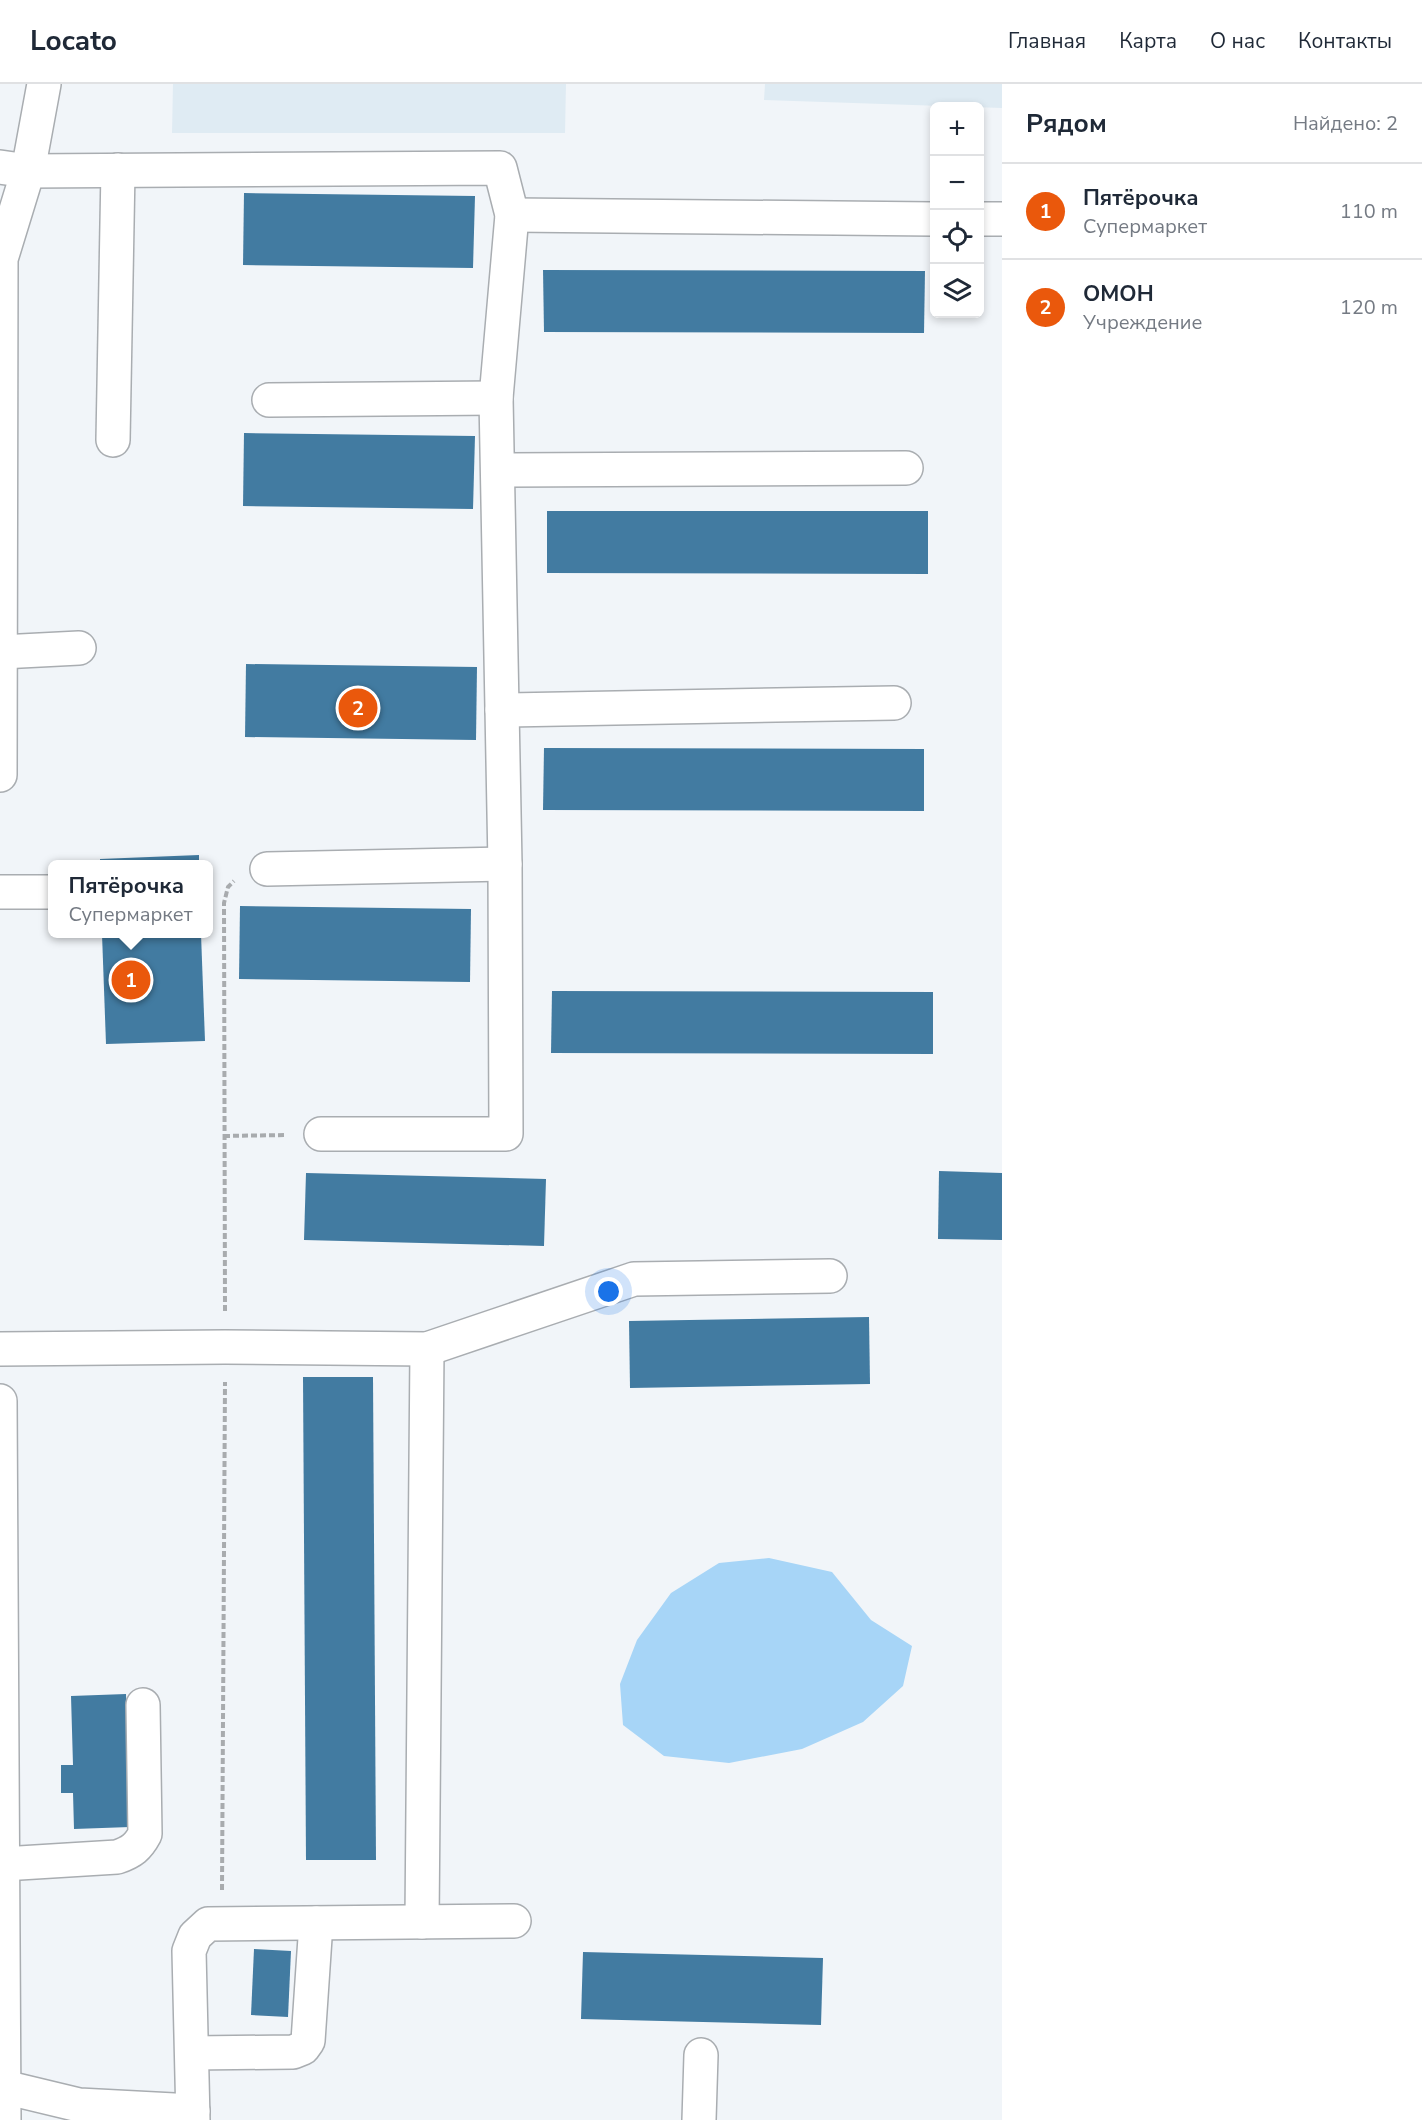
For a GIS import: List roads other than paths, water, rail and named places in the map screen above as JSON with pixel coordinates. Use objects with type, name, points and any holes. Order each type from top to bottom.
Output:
[{"type":"street","points":[[0,775],[1,259],[14,169],[44,84]]},
{"type":"street","points":[[14,169],[500,168],[512,215],[496,398],[505,864],[506,1134],[321,1134]]},
{"type":"street","points":[[113,440],[118,170]]},
{"type":"street","points":[[512,215],[930,219]]},
{"type":"street","points":[[984,219],[1002,219]]},
{"type":"street","points":[[269,400],[496,398]]},
{"type":"street","points":[[498,470],[906,468]]},
{"type":"street","points":[[1,652],[79,648]]},
{"type":"street","points":[[502,710],[894,703]]},
{"type":"street","points":[[267,869],[505,864]]},
{"type":"street","points":[[0,892],[48,892]]},
{"type":"street","points":[[0,1349],[225,1347],[427,1349],[634,1279],[830,1276]]},
{"type":"street","points":[[422,1922],[427,1349]]},
{"type":"street","points":[[0,1401],[2,2086],[4,2120]]},
{"type":"street","points":[[3,1864],[117,1857],[130,1853],[138,1846],[145,1834],[143,1705]]},
{"type":"street","points":[[2,2086],[79,2105],[193,2116],[189,1951],[195,1936],[208,1924],[514,1921]]},
{"type":"street","points":[[192,2053],[293,2052],[303,2048],[308,2041],[316,1923]]},
{"type":"street","points":[[699,2120],[702,2055]]},
{"type":"water","points":[[769,1558],[832,1572],[871,1620],[912,1646],[903,1686],[863,1722],[802,1749],[729,1763],[664,1756],[623,1725],[620,1684],[637,1640],[671,1593],[719,1563]]},
{"type":"place","name":"ОМОН","points":[[358,708]]},
{"type":"place","name":"Пятёрочка","points":[[131,980]]}]
